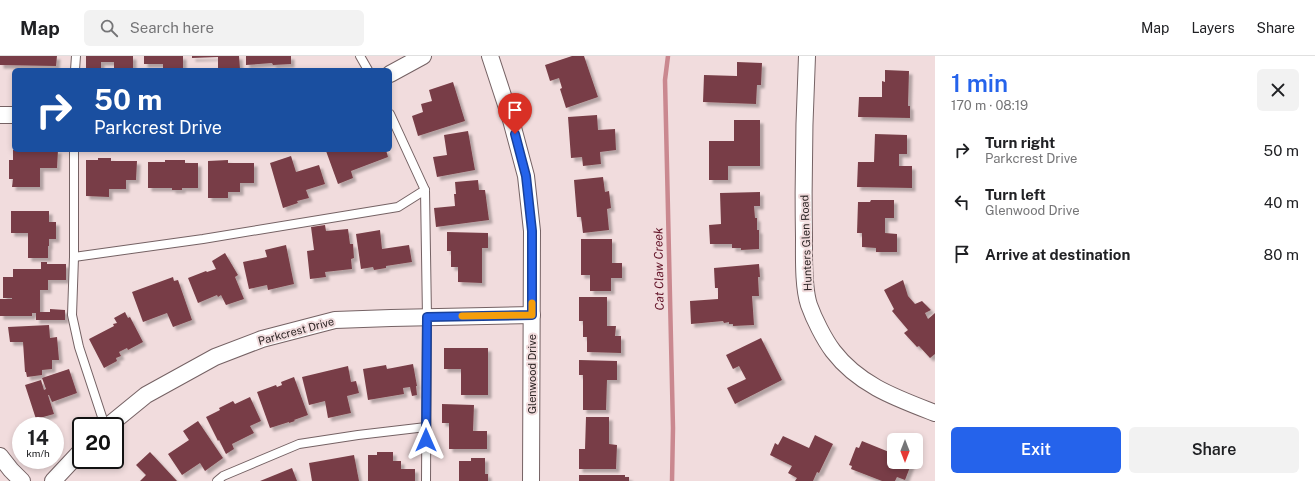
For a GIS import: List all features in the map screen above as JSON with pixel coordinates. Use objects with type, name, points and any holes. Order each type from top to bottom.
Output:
[{"type":"street","points":[[392,73],[423,56]]},
{"type":"street","name":"Glenwood Drive","points":[[490,56],[511,120],[526,176],[532,231],[532,481]]},
{"type":"street","name":"Hunters Glen Road","points":[[807,56],[803,204],[805,277],[809,304],[832,350],[853,372],[877,389],[935,413]]},
{"type":"street","points":[[0,115],[12,115]]},
{"type":"street","name":"Parkcrest Drive","points":[[118,417],[146,395],[215,357],[262,339],[335,320],[532,315]]},
{"type":"street","points":[[0,456],[22,481]]},
{"type":"street","points":[[53,481],[72,461]]},
{"type":"lane","points":[[75,68],[76,56]]},
{"type":"lane","points":[[360,56],[367,68]]},
{"type":"lane","points":[[392,118],[425,190],[427,317],[426,481]]},
{"type":"lane","points":[[74,152],[74,257],[72,315],[79,347],[103,417]]},
{"type":"lane","points":[[74,257],[211,238],[398,207],[425,190]]},
{"type":"lane","points":[[217,481],[223,476],[299,444],[426,427]]},
{"type":"building","points":[[0,56],[57,56],[56,66],[0,65]]},
{"type":"building","points":[[86,56],[133,56],[133,68],[114,68],[114,62],[101,62],[101,68],[86,68]]},
{"type":"building","points":[[144,56],[183,56],[183,68],[163,68],[163,64],[144,64]]},
{"type":"building","points":[[192,56],[239,56],[240,68],[218,68],[218,57],[192,58]]},
{"type":"building","points":[[246,56],[291,56],[291,64],[273,65],[272,63],[246,65]]},
{"type":"building","points":[[572,56],[584,56],[598,97],[566,108],[560,89],[562,88],[559,78],[550,81],[545,65]]},
{"type":"building","points":[[737,62],[762,63],[761,85],[757,85],[756,104],[703,102],[704,75],[737,76]]},
{"type":"building","points":[[885,70],[909,71],[908,106],[910,106],[910,118],[858,117],[859,97],[882,97],[882,81],[885,82]]},
{"type":"building","points":[[453,82],[465,121],[418,136],[412,116],[423,112],[421,104],[432,101],[429,90]]},
{"type":"building","points":[[597,115],[598,130],[615,129],[616,150],[600,152],[601,164],[583,166],[582,157],[571,158],[568,117]]},
{"type":"building","points":[[734,120],[760,120],[760,166],[728,166],[728,180],[709,180],[709,141],[734,141]]},
{"type":"building","points":[[468,131],[475,170],[437,177],[433,157],[447,155],[444,135]]},
{"type":"building","points":[[875,134],[907,135],[907,154],[899,154],[899,166],[912,166],[912,188],[857,187],[858,162],[874,162]]},
{"type":"building","points":[[13,152],[58,152],[57,168],[40,168],[40,187],[12,187],[13,179],[9,179],[9,160],[13,160]]},
{"type":"building","points":[[326,152],[387,152],[388,157],[351,171],[353,178],[338,184]]},
{"type":"building","points":[[291,156],[296,172],[319,165],[325,184],[306,190],[309,198],[297,201],[298,203],[283,208],[270,163]]},
{"type":"building","points":[[98,158],[111,158],[111,161],[137,161],[136,180],[126,180],[126,189],[109,189],[109,197],[86,196],[86,160],[98,160]]},
{"type":"building","points":[[165,160],[185,160],[185,163],[198,163],[198,188],[182,188],[182,190],[172,190],[172,188],[148,188],[148,162],[165,162]]},
{"type":"building","points":[[228,160],[228,163],[254,163],[254,183],[240,183],[240,192],[228,192],[228,198],[208,198],[208,161]]},
{"type":"building","points":[[603,177],[605,192],[609,191],[611,208],[607,209],[609,230],[583,233],[581,217],[577,217],[574,180]]},
{"type":"building","points":[[478,180],[479,190],[485,190],[489,220],[436,227],[434,208],[455,206],[455,182]]},
{"type":"building","points":[[760,192],[760,206],[754,206],[755,218],[757,218],[757,230],[759,230],[759,249],[741,250],[741,248],[732,248],[732,244],[710,244],[709,225],[721,224],[720,193]]},
{"type":"building","points":[[871,200],[894,200],[894,218],[885,218],[885,233],[897,234],[897,252],[876,252],[876,248],[862,247],[862,233],[857,233],[858,202],[870,202]]},
{"type":"building","points":[[11,211],[49,211],[49,222],[56,222],[56,239],[49,239],[48,258],[28,258],[28,233],[11,233]]},
{"type":"building","points":[[325,225],[326,231],[348,229],[350,244],[353,244],[354,258],[351,259],[352,269],[325,272],[326,277],[310,279],[307,251],[314,250],[311,227]]},
{"type":"building","points":[[380,230],[382,249],[409,245],[412,262],[386,266],[386,268],[374,270],[373,267],[361,269],[356,234]]},
{"type":"building","points":[[447,232],[488,233],[488,248],[482,248],[482,283],[458,282],[458,267],[451,267],[451,251],[447,251]]},
{"type":"building","points":[[581,239],[612,239],[612,263],[622,263],[622,278],[611,278],[611,291],[590,291],[590,275],[581,275]]},
{"type":"building","points":[[286,245],[294,284],[268,290],[267,285],[249,289],[243,262],[267,257],[265,250]]},
{"type":"building","points":[[225,253],[238,275],[235,277],[244,299],[226,305],[221,295],[218,297],[217,295],[198,303],[188,278],[216,269],[212,261]]},
{"type":"building","points":[[41,262],[47,262],[47,264],[66,264],[66,280],[48,280],[48,290],[40,290],[40,312],[50,312],[50,309],[65,310],[65,320],[36,320],[36,313],[32,313],[32,316],[0,316],[0,299],[12,299],[3,298],[3,277],[13,277],[13,269],[41,269]]},
{"type":"building","points":[[759,264],[759,296],[752,296],[754,325],[733,326],[733,324],[729,324],[729,322],[724,323],[723,321],[691,324],[690,301],[718,299],[718,288],[715,288],[714,268]]},
{"type":"building","points":[[173,277],[174,281],[178,280],[192,320],[173,327],[167,313],[143,322],[132,292]]},
{"type":"building","points":[[903,280],[908,296],[915,304],[922,301],[931,310],[925,313],[928,319],[935,313],[935,354],[930,358],[904,333],[908,330],[892,311],[894,309],[884,290]]},
{"type":"building","points":[[579,297],[607,297],[607,326],[616,326],[615,336],[621,336],[621,353],[587,352],[587,337],[583,337],[583,321],[579,321]]},
{"type":"building","points":[[125,312],[128,318],[130,317],[143,342],[128,350],[127,348],[119,352],[121,356],[116,358],[117,361],[104,368],[89,339],[114,326],[113,324],[117,323],[114,318]]},
{"type":"building","points":[[49,325],[50,338],[57,337],[59,360],[52,360],[52,369],[42,370],[42,375],[27,377],[25,372],[23,342],[10,342],[8,327]]},
{"type":"building","points":[[761,338],[782,380],[735,404],[727,388],[746,379],[739,366],[733,369],[726,355]]},
{"type":"building","points":[[444,348],[488,348],[488,395],[461,395],[461,369],[444,369]]},
{"type":"building","points":[[579,360],[617,361],[617,380],[607,380],[606,410],[583,410],[583,375],[579,375]]},
{"type":"building","points":[[413,364],[417,395],[412,396],[410,387],[403,388],[404,394],[368,400],[363,369],[386,365],[387,369]]},
{"type":"building","points":[[348,366],[351,382],[356,381],[359,393],[347,396],[351,413],[328,418],[325,401],[309,405],[302,377]]},
{"type":"building","points":[[69,369],[77,393],[52,402],[48,395],[54,414],[43,417],[35,417],[25,385],[41,380],[44,390],[46,389],[42,378]]},
{"type":"building","points":[[294,377],[308,415],[294,420],[295,421],[270,428],[257,392],[276,385],[277,387],[282,385],[281,382]]},
{"type":"building","points":[[250,397],[261,421],[250,426],[254,433],[232,444],[234,449],[226,454],[206,417],[233,401],[235,404]]},
{"type":"building","points":[[442,404],[474,405],[473,431],[487,431],[487,449],[449,449],[449,423],[442,423]]},
{"type":"building","points":[[586,417],[609,417],[609,444],[617,445],[616,469],[579,469],[579,449],[585,449]]},
{"type":"building","points":[[198,421],[223,458],[205,471],[200,463],[182,475],[168,454],[189,440],[183,431]]},
{"type":"building","points":[[815,435],[833,444],[819,473],[817,472],[813,481],[795,481],[797,478],[788,473],[792,466],[770,455],[775,443],[778,445],[783,436],[809,448]]},
{"type":"building","points":[[862,441],[887,451],[887,469],[909,469],[905,480],[897,477],[895,481],[882,481],[851,469],[852,466],[849,465],[856,447],[859,448]]},
{"type":"building","points":[[150,452],[177,481],[140,481],[146,475],[136,465]]},
{"type":"building","points":[[377,452],[393,452],[393,461],[401,461],[401,469],[415,469],[415,481],[368,481],[368,455],[377,455]]},
{"type":"building","points":[[354,455],[359,481],[312,481],[309,463]]},
{"type":"building","points":[[471,458],[485,458],[485,474],[488,474],[488,481],[459,481],[459,461],[471,461]]},
{"type":"building","points":[[292,468],[297,481],[260,481]]},
{"type":"building","points":[[579,475],[625,475],[625,477],[629,477],[629,481],[579,481]]},
{"type":"waterway","name":"Cat Claw Creek","points":[[668,56],[665,80],[673,428],[672,481]]},
{"type":"slow traffic","points":[[462,316],[532,315],[532,303]]},
{"type":"route","points":[[426,440],[427,317],[532,315],[532,231],[526,176],[515,134]]}]
